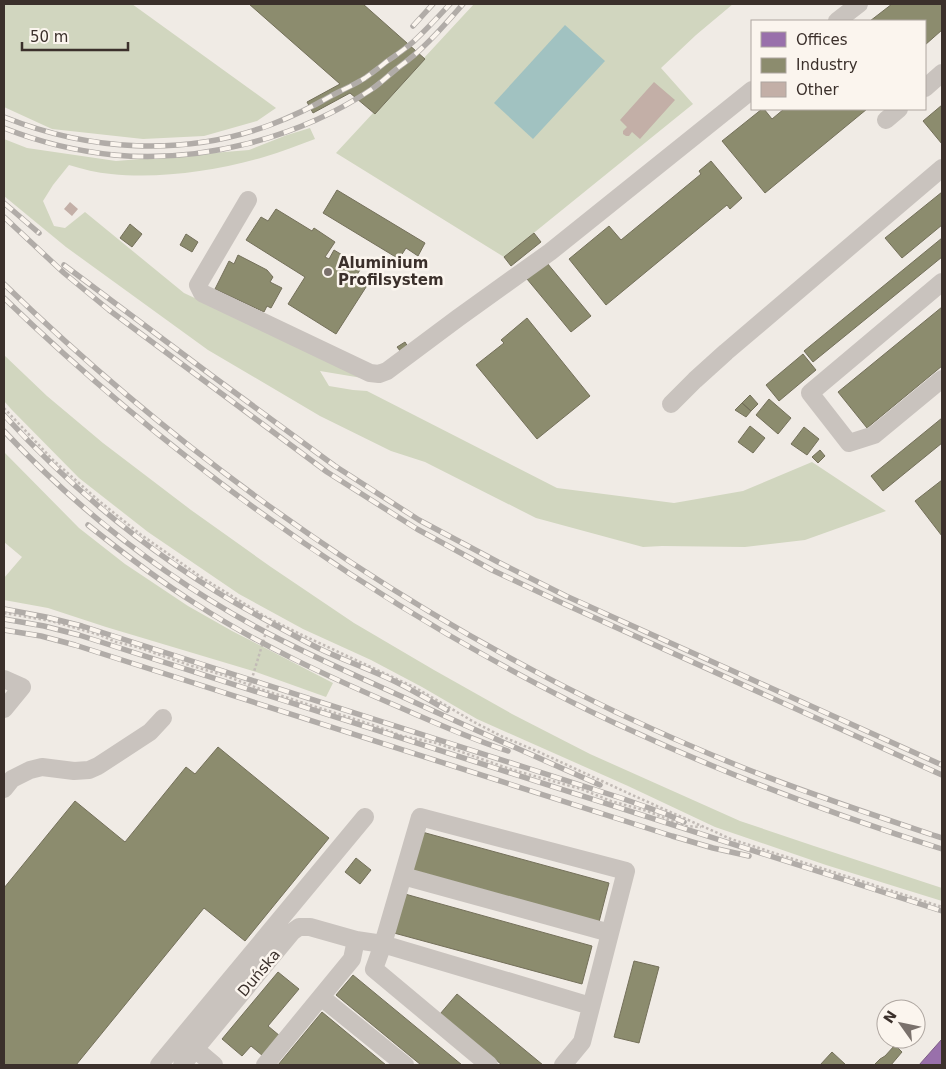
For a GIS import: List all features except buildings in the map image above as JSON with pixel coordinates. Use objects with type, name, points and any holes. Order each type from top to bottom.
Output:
[{"type":"street","points":[[838,20],[859,4]]},
{"type":"street","points":[[926,87],[942,73]]},
{"type":"street","points":[[248,200],[198,285],[202,293],[370,373],[379,374],[387,371],[550,252],[751,91]]},
{"type":"street","points":[[671,404],[726,352],[942,168]]},
{"type":"street","points":[[942,282],[810,393],[849,443],[874,435],[942,379]]},
{"type":"street","points":[[4,679],[22,687],[4,709]]},
{"type":"street","points":[[4,789],[12,779],[30,770],[42,767],[74,771],[89,770],[98,766],[150,732],[163,718]]},
{"type":"street","points":[[489,1065],[374,969],[420,816],[626,871],[582,1042],[563,1065]]},
{"type":"street","points":[[159,1065],[366,817]]},
{"type":"street","points":[[403,876],[610,933]]},
{"type":"street","name":"Duńska","points":[[182,1065],[292,932],[299,928],[310,927],[356,940],[383,944],[591,1006]]},
{"type":"street","points":[[265,1065],[352,959],[356,940]]},
{"type":"street","points":[[321,997],[405,1065]]},
{"type":"street","points":[[195,1049],[214,1065]]},
{"type":"path","points":[[4,408],[53,460],[140,534],[201,577],[270,619],[416,688],[501,736],[703,827],[731,839],[942,907]]},
{"type":"path","points":[[4,613],[51,621],[136,647],[402,736],[436,743],[513,770],[581,789],[685,826],[703,827]]},
{"type":"path","points":[[250,685],[270,619]]},
{"type":"green space","points":[[4,4],[132,4],[276,108],[257,121],[204,136],[143,139],[52,129],[4,107]]},
{"type":"green space","points":[[474,4],[733,4],[661,68],[693,104],[504,257],[336,153]]},
{"type":"green space","points":[[310,128],[315,139],[283,151],[246,162],[188,173],[130,175],[100,173],[69,165],[43,201],[54,226],[65,228],[85,212],[184,293],[368,379],[320,371],[329,386],[367,391],[557,488],[674,503],[743,491],[812,462],[886,511],[805,540],[745,547],[643,547],[536,518],[425,462],[391,451],[320,416],[208,350],[66,247],[4,196],[4,139],[27,148],[116,161],[249,150]]},
{"type":"green space","points":[[4,355],[47,396],[103,443],[191,510],[354,623],[434,670],[512,714],[590,754],[740,821],[942,888],[942,901],[826,865],[715,827],[477,719],[371,660],[303,629],[239,594],[148,532],[79,478],[11,409],[4,401]]},
{"type":"green space","points":[[4,452],[79,528],[125,564],[188,606],[333,683],[326,697],[253,671],[48,608],[4,600],[4,578],[22,557],[4,542]]},
{"type":"water","points":[[565,25],[605,61],[533,139],[494,103]]},
{"type":"railway","points":[[413,26],[433,4]]},
{"type":"railway","points":[[4,117],[69,137],[136,146],[204,142],[237,135],[294,115],[365,78],[413,42],[450,4]]},
{"type":"railway","points":[[4,128],[58,145],[114,155],[181,155],[215,151],[249,143],[281,134],[313,121],[344,106],[372,89],[419,51],[463,4]]},
{"type":"railway","points":[[4,203],[39,233]]},
{"type":"railway","points":[[4,217],[64,273],[109,310],[327,472],[417,529],[492,570],[560,602],[942,775]]},
{"type":"railway","points":[[64,265],[335,466],[419,520],[566,596],[942,765]]},
{"type":"railway","points":[[4,284],[86,359],[171,431],[259,499],[350,562],[445,621],[542,675],[642,724],[768,778],[942,838]]},
{"type":"railway","points":[[4,298],[107,392],[215,479],[328,560],[447,634],[559,696],[705,763],[862,823],[942,849]]},
{"type":"railway","points":[[4,415],[62,474],[93,501],[125,528],[193,577],[228,599],[304,641],[394,681],[447,710]]},
{"type":"railway","points":[[4,431],[61,487],[122,539],[154,563],[221,607],[274,637],[329,664],[600,785]]},
{"type":"railway","points":[[88,525],[182,595],[269,647],[426,719],[508,751]]},
{"type":"railway","points":[[4,609],[82,626],[621,798],[684,822]]},
{"type":"railway","points":[[4,619],[79,635],[942,911]]},
{"type":"railway","points":[[4,630],[41,636],[75,645],[672,836],[749,856]]},
{"type":"place","name":"Aluminium Profilsystem","points":[[328,272]]}]
